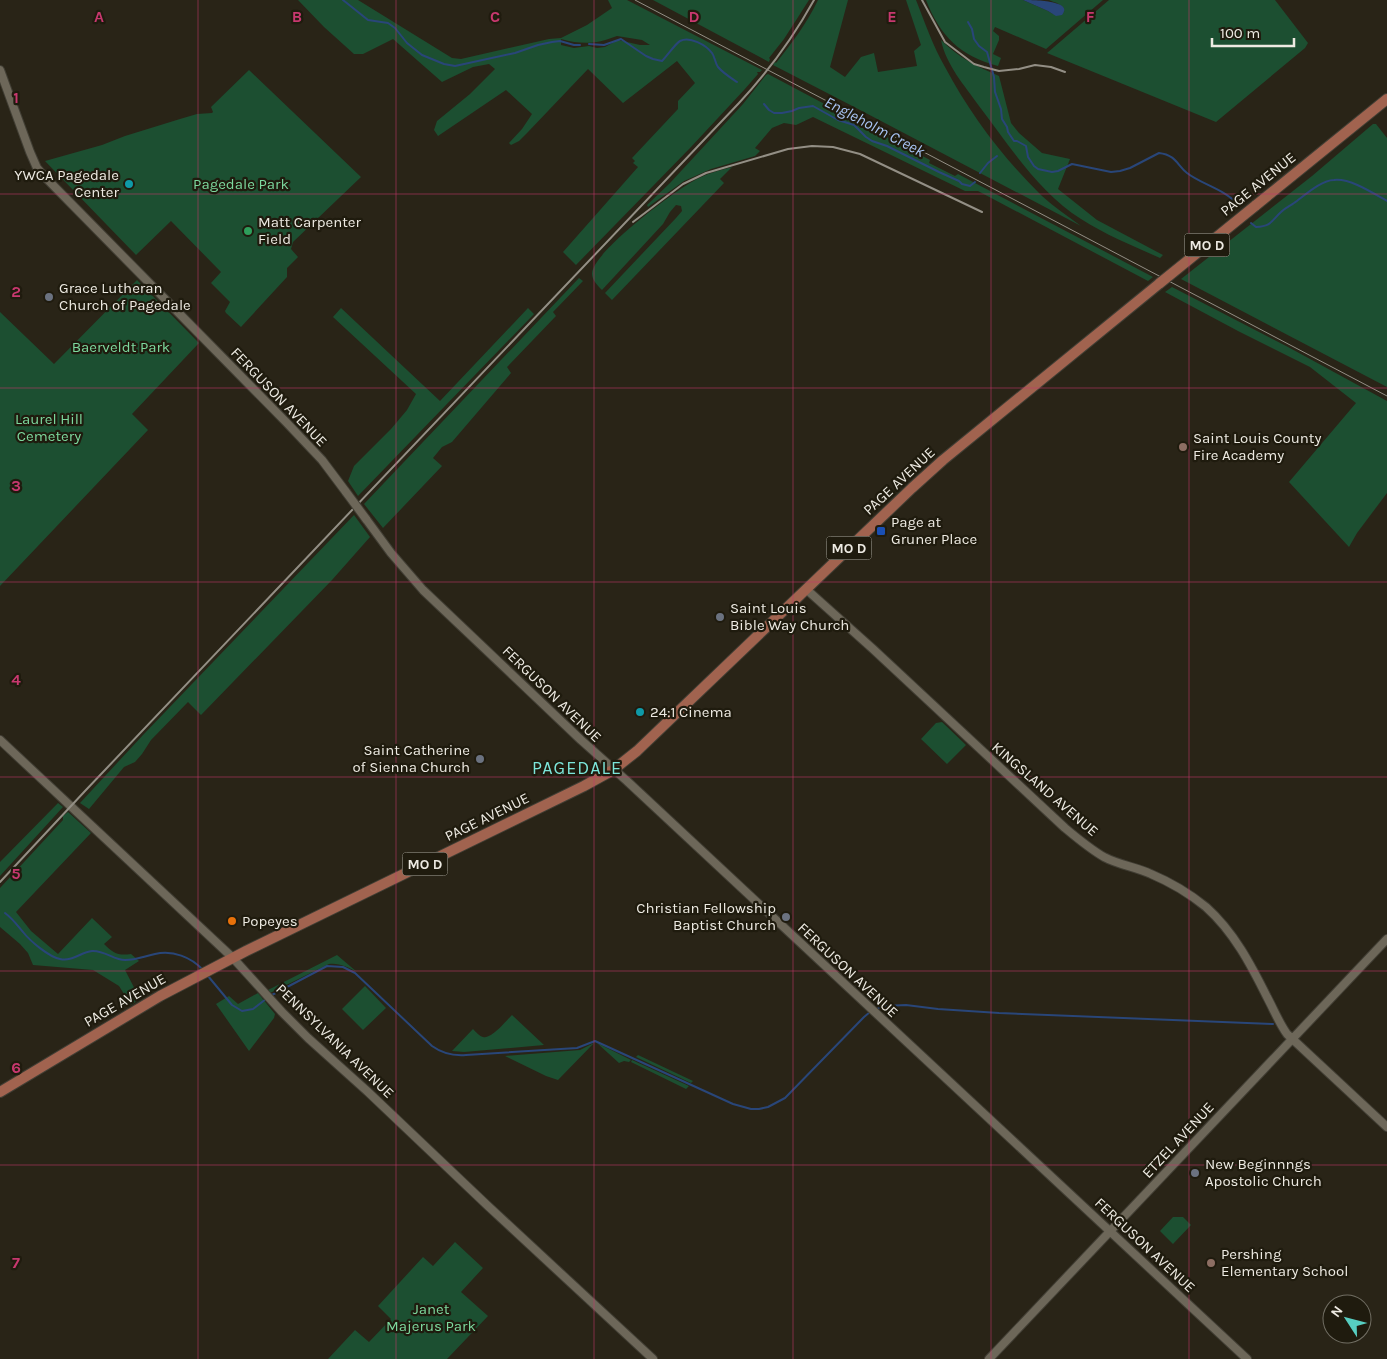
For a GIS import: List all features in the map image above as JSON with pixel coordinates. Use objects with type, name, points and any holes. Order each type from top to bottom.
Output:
[{"type":"main road","name":"PAGE AVENUE","points":[[0,1092],[160,996],[232,958],[584,786],[613,770],[648,740],[912,488],[958,448],[1387,99]]},
{"type":"street","name":"FERGUSON AVENUE","points":[[0,70],[37,168],[322,460],[392,553],[423,590],[613,770],[1247,1359]]},
{"type":"street","name":"KINGSLAND AVENUE","points":[[806,589],[1064,828],[1104,857],[1151,874],[1188,894],[1205,907],[1231,934],[1247,957],[1278,1019],[1292,1040],[1387,1127]]},
{"type":"street","name":"PENNSYLVANIA AVENUE","points":[[0,740],[232,958],[308,1038],[653,1359]]},
{"type":"street","name":"ETZEL AVENUE","points":[[989,1359],[1387,939]]},
{"type":"green space","points":[[298,0],[358,0],[452,58],[461,59],[561,38],[587,25],[612,8],[608,0],[627,0],[762,70],[757,72],[758,74],[744,90],[691,147],[576,265],[563,252],[638,167],[633,163],[635,161],[632,158],[678,109],[678,101],[695,83],[677,61],[623,103],[588,69],[519,141],[511,145],[509,143],[532,114],[506,90],[438,136],[434,130],[437,121],[470,94],[495,69],[489,64],[473,67],[442,82],[393,39],[363,54],[354,54]],"holes":[[[617,36],[642,40],[650,45],[640,45],[618,40],[605,47],[597,48],[589,46],[574,48],[561,45],[561,39],[589,43]]]},
{"type":"green space","points":[[653,0],[809,0],[784,39],[769,58],[769,62]]},
{"type":"green space","points":[[818,0],[848,0],[830,67],[845,77],[861,57],[874,53],[878,72],[917,66],[914,51],[921,45],[906,0],[916,0],[941,59],[965,102],[988,135],[1042,196],[1081,226],[773,65],[799,33]]},
{"type":"green space","points":[[926,0],[1023,0],[1053,14],[1064,12],[1064,9],[1059,4],[1049,0],[1103,0],[1046,49],[995,27],[993,31],[999,36],[999,40],[993,54],[1001,58],[998,66],[973,57],[953,43],[938,24]]},
{"type":"green space","points":[[1109,0],[1275,0],[1308,43],[1305,48],[1216,122],[1047,53]]},
{"type":"green space","points":[[941,40],[968,61],[999,76],[1011,123],[1019,133],[1042,153],[1070,159],[1058,189],[1097,220],[1163,255],[1160,258],[1100,230],[1081,219],[1051,195],[1013,152],[962,83],[947,58]]},
{"type":"green space","name":"Pagedale Park","points":[[249,70],[361,177],[293,242],[291,249],[298,257],[287,268],[287,277],[241,327],[225,311],[230,302],[211,283],[221,272],[171,221],[136,255],[45,161],[102,145],[197,114],[212,113],[211,107]]},
{"type":"green space","points":[[768,74],[930,160],[929,163],[955,176],[958,174],[1153,277],[1148,281],[978,191],[965,191],[813,117],[796,125],[784,123],[772,128],[755,148],[760,151],[755,156],[711,169],[684,181],[648,207],[647,205],[670,183],[743,104]]},
{"type":"green space","points":[[1373,124],[1376,124],[1387,138],[1387,387],[1181,279],[1312,176]]},
{"type":"green space","points":[[732,167],[720,179],[724,183],[612,300],[605,293],[676,218],[682,211],[681,206],[676,205],[663,224],[602,290],[597,285],[592,276],[595,264],[620,237],[656,207],[689,184],[699,178]]},
{"type":"green space","points":[[579,278],[583,281],[553,312],[556,316],[507,367],[511,373],[452,442],[442,447],[433,458],[442,466],[383,528],[364,504]]},
{"type":"green space","points":[[137,280],[199,343],[132,414],[148,430],[0,586],[0,312],[54,364]]},
{"type":"green space","points":[[1172,287],[1387,401],[1387,493],[1357,533],[1349,547],[1289,482],[1356,403],[1310,367],[1165,292]]},
{"type":"green space","points":[[341,308],[440,401],[528,308],[534,314],[358,496],[348,481],[354,466],[391,429],[407,410],[416,394],[333,317]]},
{"type":"green space","points":[[354,515],[370,537],[332,580],[201,715],[188,702],[151,740],[135,762],[124,767],[89,809],[80,803],[143,735]]},
{"type":"green space","points":[[942,722],[966,745],[947,764],[921,739],[936,723]]},
{"type":"green space","points":[[58,803],[63,807],[0,876],[0,862]]},
{"type":"green space","points":[[68,812],[91,833],[16,912],[31,931],[58,954],[92,918],[112,937],[104,944],[107,947],[119,954],[131,954],[139,961],[125,970],[140,999],[131,1005],[119,986],[93,970],[33,965],[28,953],[0,927],[0,888],[63,820],[63,816]]},
{"type":"green space","points":[[337,955],[357,972],[340,965],[329,964],[270,993],[268,990]]},
{"type":"green space","points":[[365,986],[386,1008],[363,1030],[342,1009]]},
{"type":"green space","points":[[258,993],[275,1014],[249,1051],[216,1004],[229,996],[238,1004]]},
{"type":"green space","points":[[512,1015],[544,1045],[464,1052],[452,1051],[473,1029],[480,1036],[490,1036]]},
{"type":"green space","points":[[594,1043],[558,1080],[505,1056],[580,1050]]},
{"type":"green space","points":[[597,1043],[631,1060],[619,1063]]},
{"type":"green space","points":[[638,1055],[693,1081],[691,1083],[636,1057]]},
{"type":"green space","points":[[632,1060],[689,1086],[686,1089],[631,1062]]},
{"type":"green space","points":[[1173,1217],[1183,1217],[1191,1225],[1173,1244],[1160,1231]]},
{"type":"green space","name":"Janet Majerus Park","points":[[455,1242],[483,1268],[461,1292],[488,1316],[447,1359],[328,1359],[355,1330],[369,1342],[391,1319],[378,1306],[423,1257],[433,1266]]},
{"type":"water","points":[[1023,0],[1050,2],[1063,6],[1064,10],[1062,15],[1056,16]]},
{"type":"waterway","name":"Engleholm Creek","points":[[343,0],[368,20],[388,23],[395,28],[407,43],[422,55],[444,64],[455,66],[515,53],[552,42],[560,41],[580,45]]},
{"type":"waterway","name":"Engleholm Creek","points":[[968,22],[974,39],[987,52],[1002,119],[1008,132],[1014,141],[1026,146],[1028,157],[1038,169],[1052,172],[1072,164],[1111,172],[1120,171],[1159,153],[1165,154],[1173,158],[1187,173],[1227,195],[1237,204]]},
{"type":"waterway","name":"Engleholm Creek","points":[[589,44],[604,45],[621,39],[646,56],[662,61],[680,41],[693,40],[709,50],[718,67],[737,82]]},
{"type":"waterway","name":"Engleholm Creek","points":[[764,104],[774,113],[813,106],[838,120],[854,125],[872,141],[887,146],[962,184],[970,186],[975,182]]},
{"type":"waterway","name":"Engleholm Creek","points":[[980,173],[997,156]]},
{"type":"waterway","name":"Engleholm Creek","points":[[1251,223],[1256,227],[1268,224],[1284,209],[1313,189],[1334,180],[1347,181],[1387,201]]},
{"type":"waterway","points":[[5,913],[35,944],[56,958],[64,960],[92,951],[125,960],[168,953],[187,958],[203,970]]},
{"type":"waterway","points":[[270,996],[327,966],[343,967],[355,973],[432,1046],[444,1053],[461,1055],[577,1048],[595,1041],[733,1104],[751,1109],[768,1107],[785,1098],[870,1012]]},
{"type":"waterway","points":[[208,976],[232,1005],[242,1011],[253,1009],[266,999]]},
{"type":"waterway","points":[[874,1010],[885,1006],[906,1005],[999,1013],[1273,1024]]},
{"type":"tram line","points":[[635,0],[1387,396]]},
{"type":"railway","points":[[0,882],[739,103],[780,54],[814,0]]},
{"type":"railway","points":[[922,0],[945,42],[974,64],[999,71],[1035,65],[1051,67],[1065,72]]},
{"type":"railway","points":[[633,222],[683,184],[706,173],[788,149],[812,146],[833,147],[860,154],[982,212]]},
{"type":"place","name":"YWCA Pagedale Center","points":[[129,184]]},
{"type":"place","name":"Matt Carpenter Field","points":[[248,231]]},
{"type":"place","name":"Grace Lutheran Church of Pagedale","points":[[49,297]]},
{"type":"place","name":"Saint Louis County Fire Academy","points":[[1183,447]]},
{"type":"place","name":"Page at Gruner Place","points":[[881,531]]},
{"type":"place","name":"Saint Louis Bible Way Church","points":[[720,617]]},
{"type":"place","name":"24:1 Cinema","points":[[640,712]]},
{"type":"place","name":"Saint Catherine of Sienna Church","points":[[480,759]]},
{"type":"place","name":"Christian Fellowship Baptist Church","points":[[786,917]]},
{"type":"place","name":"Popeyes","points":[[232,921]]},
{"type":"place","name":"New Beginnngs Apostolic Church","points":[[1195,1173]]},
{"type":"place","name":"Pershing Elementary School","points":[[1211,1263]]},
{"type":"district","name":"PAGEDALE","points":[[577,768]]},
{"type":"park label","name":"Baerveldt Park","points":[[121,347]]},
{"type":"park label","name":"Laurel Hill Cemetery","points":[[49,428]]}]
